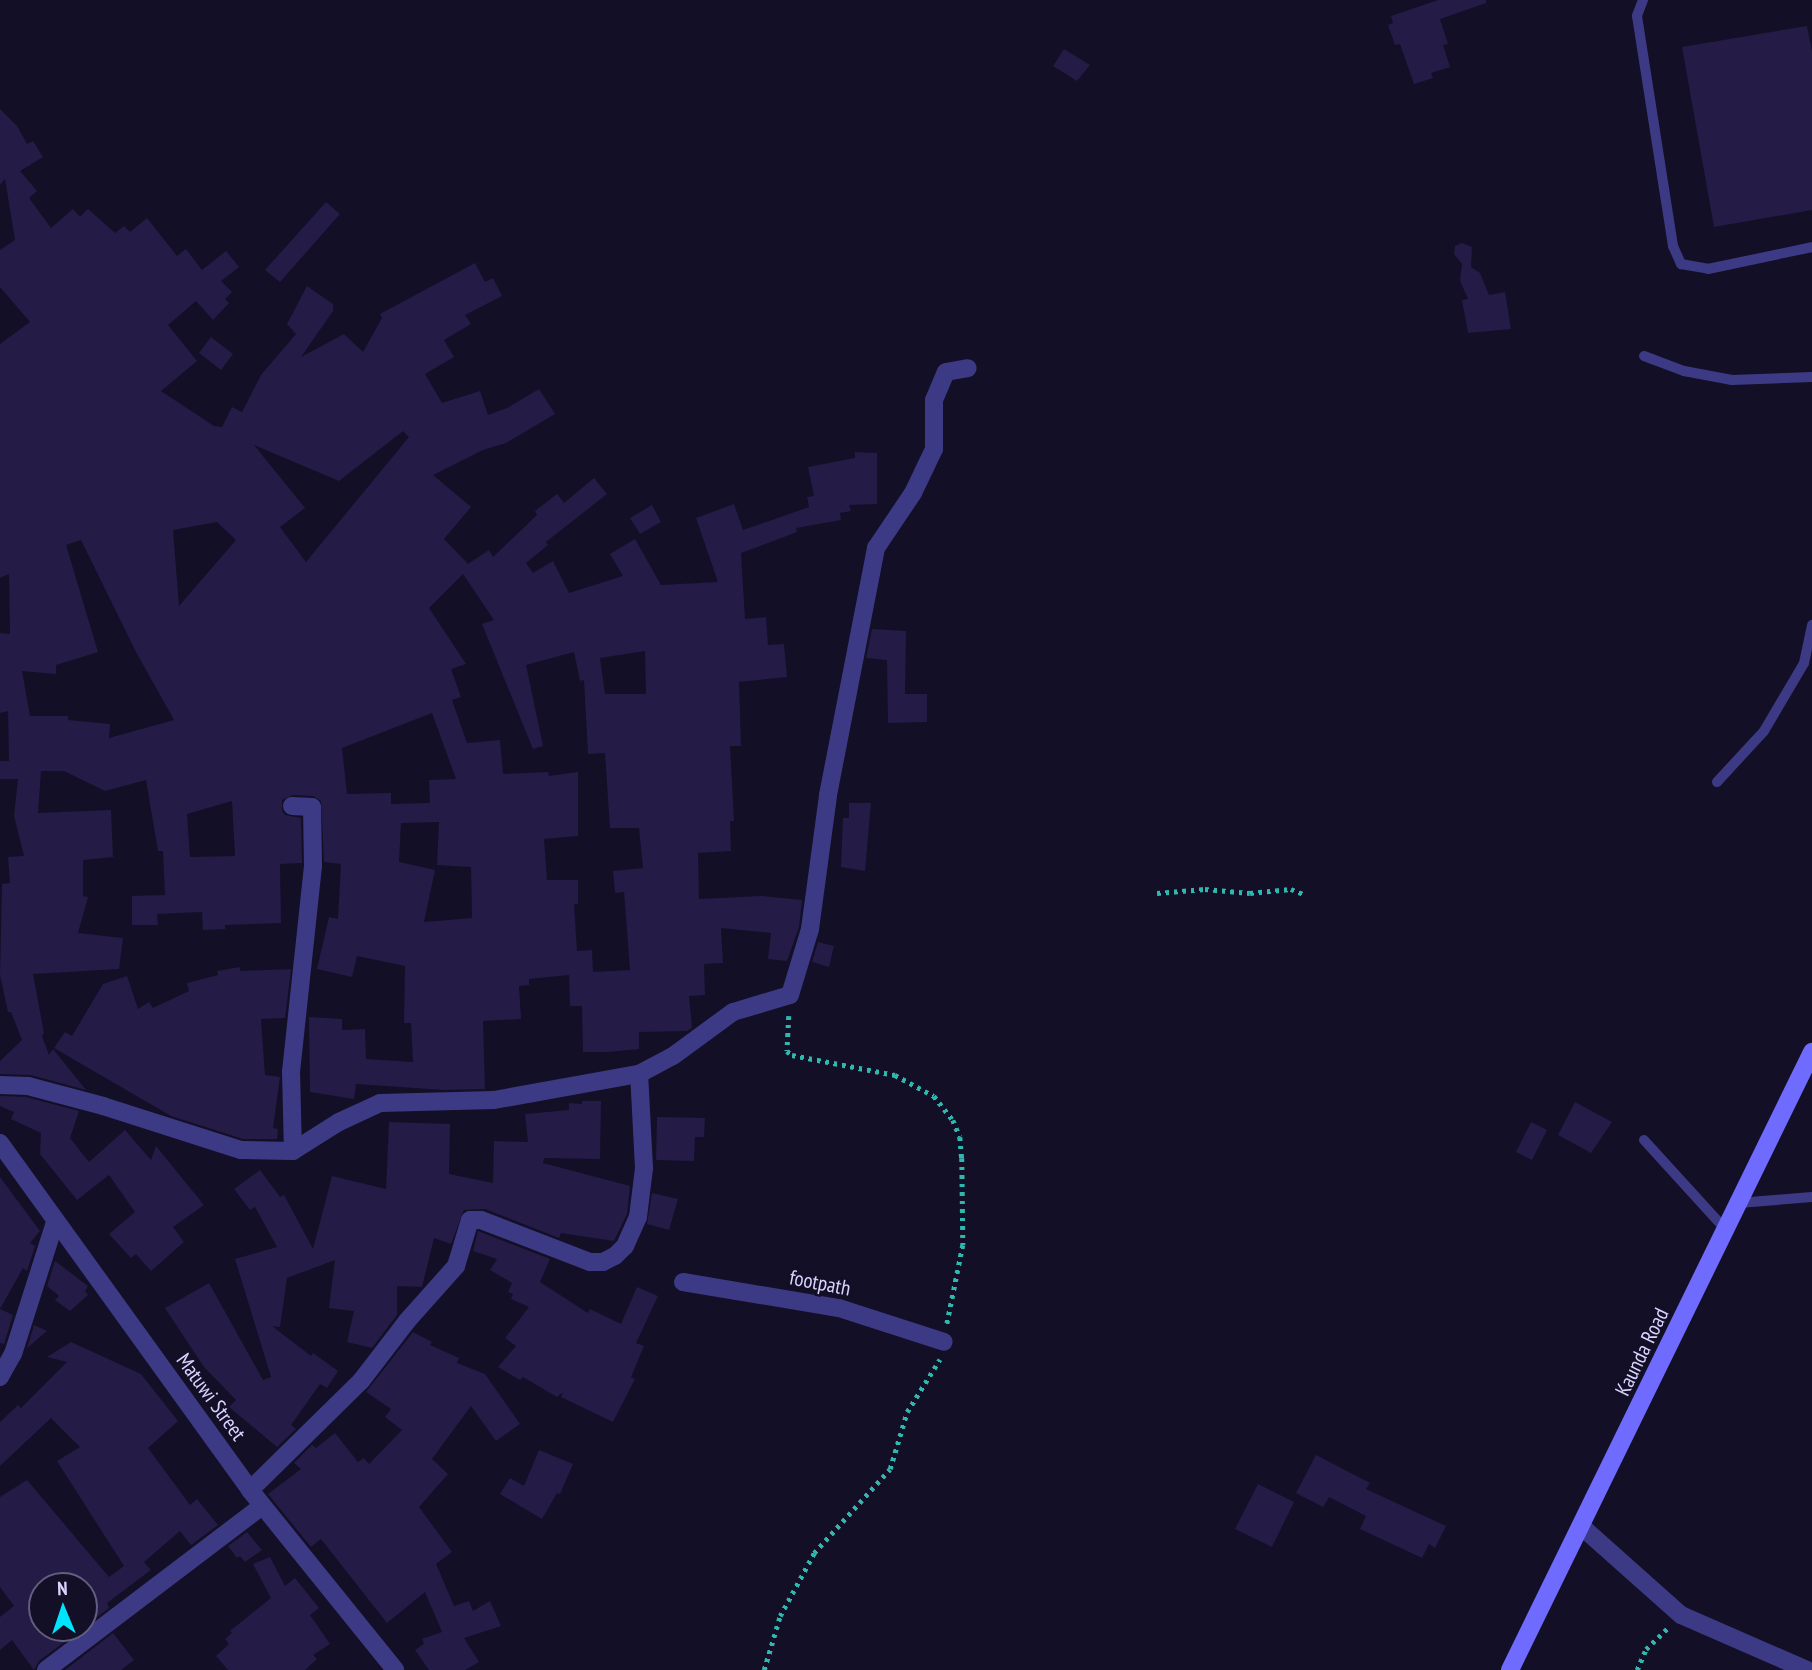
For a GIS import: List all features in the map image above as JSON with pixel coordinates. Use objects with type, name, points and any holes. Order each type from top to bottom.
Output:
[{"type":"main road","name":"Kaunda Road","points":[[1510,1670],[1812,1052]]},
{"type":"street","points":[[0,1085],[27,1087],[103,1106],[240,1150],[293,1151],[339,1122],[380,1103],[494,1100],[639,1074],[673,1056],[733,1012],[790,995],[810,929],[828,795],[876,548],[913,493],[934,449],[934,400],[946,372],[968,368]]},
{"type":"street","points":[[292,806],[312,807],[313,866],[291,1071],[293,1151]]},
{"type":"street","points":[[250,1490],[361,1381],[456,1266],[470,1220],[481,1220],[590,1262],[604,1262],[615,1256],[632,1235],[641,1192],[644,1168],[639,1074]]},
{"type":"street","name":"Matuwi Street","points":[[0,1143],[250,1490],[395,1670]]},
{"type":"street","points":[[0,1377],[13,1354],[55,1222]]},
{"type":"street","name":"footpath","points":[[683,1282],[839,1308],[944,1342]]},
{"type":"street","points":[[46,1670],[262,1506]]},
{"type":"street","points":[[1581,1526],[1681,1615],[1807,1670]]},
{"type":"lane","points":[[1643,0],[1637,16],[1673,246],[1681,264],[1708,269],[1812,247]]},
{"type":"lane","points":[[1644,356],[1684,372],[1732,380],[1812,377]]},
{"type":"lane","points":[[1717,782],[1770,720],[1804,663],[1812,625]]},
{"type":"lane","points":[[1644,1140],[1726,1230]]},
{"type":"lane","points":[[1739,1203],[1812,1197]]},
{"type":"path","points":[[1157,893],[1205,889],[1250,893],[1291,889],[1306,895]]},
{"type":"path","points":[[1637,1670],[1646,1649],[1681,1615]]},
{"type":"building","points":[[1438,0],[1486,0],[1486,3],[1440,19],[1448,44],[1443,45],[1450,67],[1431,73],[1433,78],[1414,84],[1400,44],[1395,45],[1388,25],[1393,23],[1391,16]]},
{"type":"building","points":[[1807,26],[1812,51],[1812,210],[1714,227],[1682,47]]},
{"type":"building","points":[[1064,49],[1090,65],[1077,81],[1053,66]]},
{"type":"building","points":[[0,109],[17,126],[27,144],[33,141],[43,157],[20,171],[37,191],[29,198],[51,228],[73,209],[80,217],[88,209],[115,233],[124,226],[130,232],[147,218],[177,256],[186,249],[202,270],[226,251],[239,267],[221,281],[232,292],[225,299],[229,303],[213,320],[196,301],[168,325],[197,361],[161,391],[214,426],[222,427],[232,407],[242,412],[261,375],[296,334],[287,324],[307,286],[333,304],[333,311],[301,357],[344,334],[363,352],[382,318],[380,314],[475,263],[485,282],[493,278],[502,296],[465,315],[471,324],[444,340],[454,357],[425,374],[442,403],[480,391],[488,415],[507,408],[539,389],[555,414],[506,443],[483,450],[433,475],[471,507],[444,539],[468,564],[489,550],[493,557],[537,515],[535,511],[557,494],[564,503],[594,478],[607,494],[546,542],[548,545],[526,563],[533,573],[553,561],[569,593],[623,576],[610,554],[635,539],[661,585],[718,582],[696,518],[734,504],[743,530],[809,507],[807,497],[814,496],[808,467],[855,458],[855,452],[877,453],[877,504],[849,505],[851,511],[840,513],[841,520],[796,528],[797,532],[741,553],[745,619],[766,617],[768,645],[784,644],[787,677],[739,682],[741,746],[730,746],[734,821],[730,821],[731,851],[698,853],[699,899],[761,896],[802,900],[799,927],[787,961],[768,959],[771,933],[721,928],[723,963],[704,964],[705,995],[689,996],[692,1028],[687,1031],[639,1032],[639,1049],[608,1052],[583,1052],[582,1006],[570,1006],[569,975],[529,979],[529,985],[519,986],[521,1019],[483,1021],[485,1089],[445,1090],[356,1084],[354,1099],[310,1092],[309,1017],[342,1019],[342,1030],[365,1029],[366,1059],[413,1062],[411,1023],[404,1023],[405,966],[357,956],[352,977],[317,969],[329,917],[338,919],[341,864],[324,862],[321,801],[313,796],[293,795],[282,800],[282,811],[285,815],[301,818],[302,863],[280,864],[281,923],[225,925],[225,929],[203,930],[202,912],[157,914],[158,925],[132,925],[132,896],[165,895],[163,851],[158,851],[146,780],[105,791],[64,771],[41,771],[38,813],[111,810],[113,857],[83,860],[83,896],[88,897],[78,933],[123,938],[119,969],[33,974],[44,1033],[42,1036],[49,1055],[53,1049],[86,1090],[31,1075],[0,1074],[0,1061],[22,1040],[11,1012],[8,1012],[0,975],[2,884],[10,883],[8,857],[24,856],[14,816],[18,779],[0,779],[0,761],[9,761],[8,711],[0,713],[0,633],[10,634],[9,574],[0,578],[0,344],[30,322],[0,287],[0,250],[15,240],[5,179],[0,185]],"holes":[[[403,431],[409,437],[306,562],[280,527],[305,508],[254,445],[339,481]],[[217,522],[236,540],[179,606],[173,530]],[[81,540],[136,652],[174,720],[109,738],[110,724],[68,720],[68,716],[30,716],[22,671],[56,674],[56,665],[98,652],[66,545]],[[463,574],[494,620],[482,624],[533,749],[543,746],[526,665],[574,652],[580,681],[584,680],[588,754],[605,753],[610,828],[639,828],[643,868],[613,871],[615,893],[624,892],[630,970],[593,972],[592,950],[577,951],[574,904],[578,904],[578,880],[547,880],[544,839],[578,836],[578,772],[549,776],[548,772],[503,774],[500,740],[467,743],[452,700],[461,697],[451,669],[466,664],[429,608]],[[645,651],[646,694],[605,694],[600,658]],[[432,713],[456,779],[429,780],[430,803],[391,804],[391,793],[347,794],[342,748]],[[232,801],[235,856],[190,857],[187,814]],[[439,822],[437,865],[471,867],[472,918],[424,922],[435,870],[399,862],[401,823]]]},
{"type":"building","points":[[326,202],[340,214],[280,282],[265,270]]},
{"type":"building","points":[[1462,243],[1472,247],[1471,267],[1480,273],[1489,295],[1505,292],[1511,329],[1468,333],[1462,300],[1468,299],[1460,281],[1462,264],[1454,254],[1455,246]]},
{"type":"building","points":[[211,337],[233,354],[221,370],[199,353]]},
{"type":"building","points":[[652,505],[661,522],[640,534],[630,518]]},
{"type":"building","points":[[872,629],[906,631],[905,694],[927,694],[927,722],[888,723],[887,660],[866,658]]},
{"type":"building","points":[[849,803],[871,803],[865,871],[841,867],[843,818],[849,818]]},
{"type":"building","points":[[818,942],[834,946],[829,967],[812,962]]},
{"type":"building","points":[[240,967],[240,971],[291,969],[285,1018],[261,1019],[265,1075],[280,1077],[273,1128],[278,1129],[277,1139],[243,1139],[171,1116],[54,1048],[65,1032],[72,1036],[103,984],[127,976],[138,1009],[149,1002],[153,1008],[189,991],[187,983],[218,975],[217,971]]},
{"type":"building","points":[[0,1096],[26,1097],[79,1111],[70,1138],[89,1162],[125,1130],[151,1160],[156,1146],[204,1205],[173,1227],[184,1242],[151,1271],[136,1254],[131,1258],[109,1234],[135,1212],[109,1175],[77,1200],[40,1154],[41,1133],[11,1119],[14,1112],[0,1106]]},
{"type":"building","points":[[582,1101],[601,1101],[600,1159],[544,1158],[543,1163],[630,1186],[627,1214],[614,1241],[561,1233],[559,1238],[485,1209],[464,1210],[451,1244],[434,1238],[422,1287],[397,1286],[397,1315],[372,1348],[347,1342],[354,1311],[329,1308],[335,1260],[287,1278],[280,1327],[272,1326],[311,1356],[313,1353],[338,1371],[327,1388],[320,1384],[291,1425],[296,1429],[277,1447],[229,1407],[236,1400],[204,1367],[165,1308],[209,1283],[263,1380],[271,1377],[235,1259],[277,1247],[255,1207],[250,1210],[234,1189],[260,1170],[280,1197],[284,1195],[313,1249],[332,1176],[386,1189],[389,1122],[450,1124],[449,1174],[493,1183],[494,1141],[528,1142],[525,1114],[569,1110],[569,1103],[582,1104]]},
{"type":"building","points":[[1575,1102],[1612,1122],[1591,1153],[1558,1135]]},
{"type":"building","points":[[657,1117],[705,1118],[704,1137],[695,1137],[694,1161],[656,1160]]},
{"type":"building","points":[[1531,1122],[1547,1130],[1532,1160],[1516,1152]]},
{"type":"building","points":[[0,1177],[40,1231],[30,1243],[35,1246],[27,1271],[23,1268],[0,1309]]},
{"type":"building","points":[[652,1193],[678,1199],[669,1230],[647,1224]]},
{"type":"building","points":[[478,1231],[550,1259],[540,1282],[588,1313],[590,1309],[621,1324],[637,1287],[658,1296],[636,1343],[644,1346],[631,1377],[635,1379],[613,1422],[561,1397],[563,1392],[557,1397],[523,1377],[520,1380],[498,1367],[516,1346],[505,1338],[529,1307],[511,1299],[513,1294],[508,1292],[512,1283],[490,1270],[497,1259],[473,1251]]},
{"type":"building","points":[[55,1261],[88,1286],[85,1291],[88,1295],[70,1311],[55,1300],[59,1296],[47,1286]]},
{"type":"building","points":[[0,1309],[13,1315],[4,1344],[0,1343]]},
{"type":"building","points":[[34,1325],[47,1331],[27,1348]]},
{"type":"building","points":[[413,1332],[432,1342],[430,1345],[459,1358],[457,1363],[485,1374],[520,1424],[496,1441],[471,1406],[432,1459],[448,1474],[419,1507],[452,1552],[436,1564],[454,1606],[469,1601],[473,1611],[490,1601],[501,1626],[464,1638],[479,1662],[465,1670],[429,1670],[415,1650],[424,1644],[422,1639],[442,1632],[425,1592],[387,1623],[321,1539],[311,1547],[268,1494],[301,1469],[294,1463],[312,1445],[316,1448],[335,1433],[358,1462],[364,1458],[369,1464],[402,1430],[385,1417],[391,1409],[366,1392]]},
{"type":"building","points":[[71,1342],[141,1374],[178,1421],[148,1448],[190,1505],[197,1499],[218,1525],[191,1545],[180,1531],[144,1562],[151,1570],[107,1603],[109,1608],[98,1616],[98,1572],[28,1572],[28,1642],[64,1642],[39,1661],[34,1670],[12,1640],[0,1650],[0,1617],[14,1606],[0,1587],[0,1497],[27,1480],[109,1577],[124,1566],[57,1461],[80,1447],[51,1418],[0,1466],[0,1422],[18,1405],[21,1408],[67,1362],[47,1357]]},
{"type":"building","points":[[539,1450],[573,1464],[560,1494],[557,1493],[542,1519],[500,1494],[510,1478],[524,1486]]},
{"type":"building","points":[[1316,1455],[1370,1483],[1366,1489],[1446,1526],[1435,1548],[1429,1544],[1422,1558],[1360,1529],[1366,1516],[1329,1497],[1323,1507],[1296,1493]]},
{"type":"building","points":[[1258,1484],[1294,1502],[1272,1547],[1235,1529]]},
{"type":"building","points":[[247,1532],[262,1550],[245,1562],[240,1556],[237,1558],[228,1546]]},
{"type":"building","points":[[270,1557],[285,1586],[295,1578],[319,1608],[310,1615],[330,1644],[313,1655],[317,1659],[305,1670],[228,1670],[216,1656],[229,1644],[225,1639],[232,1633],[230,1631],[271,1598],[253,1564]]},
{"type":"building","points":[[113,1633],[134,1660],[121,1670],[65,1670]]}]
